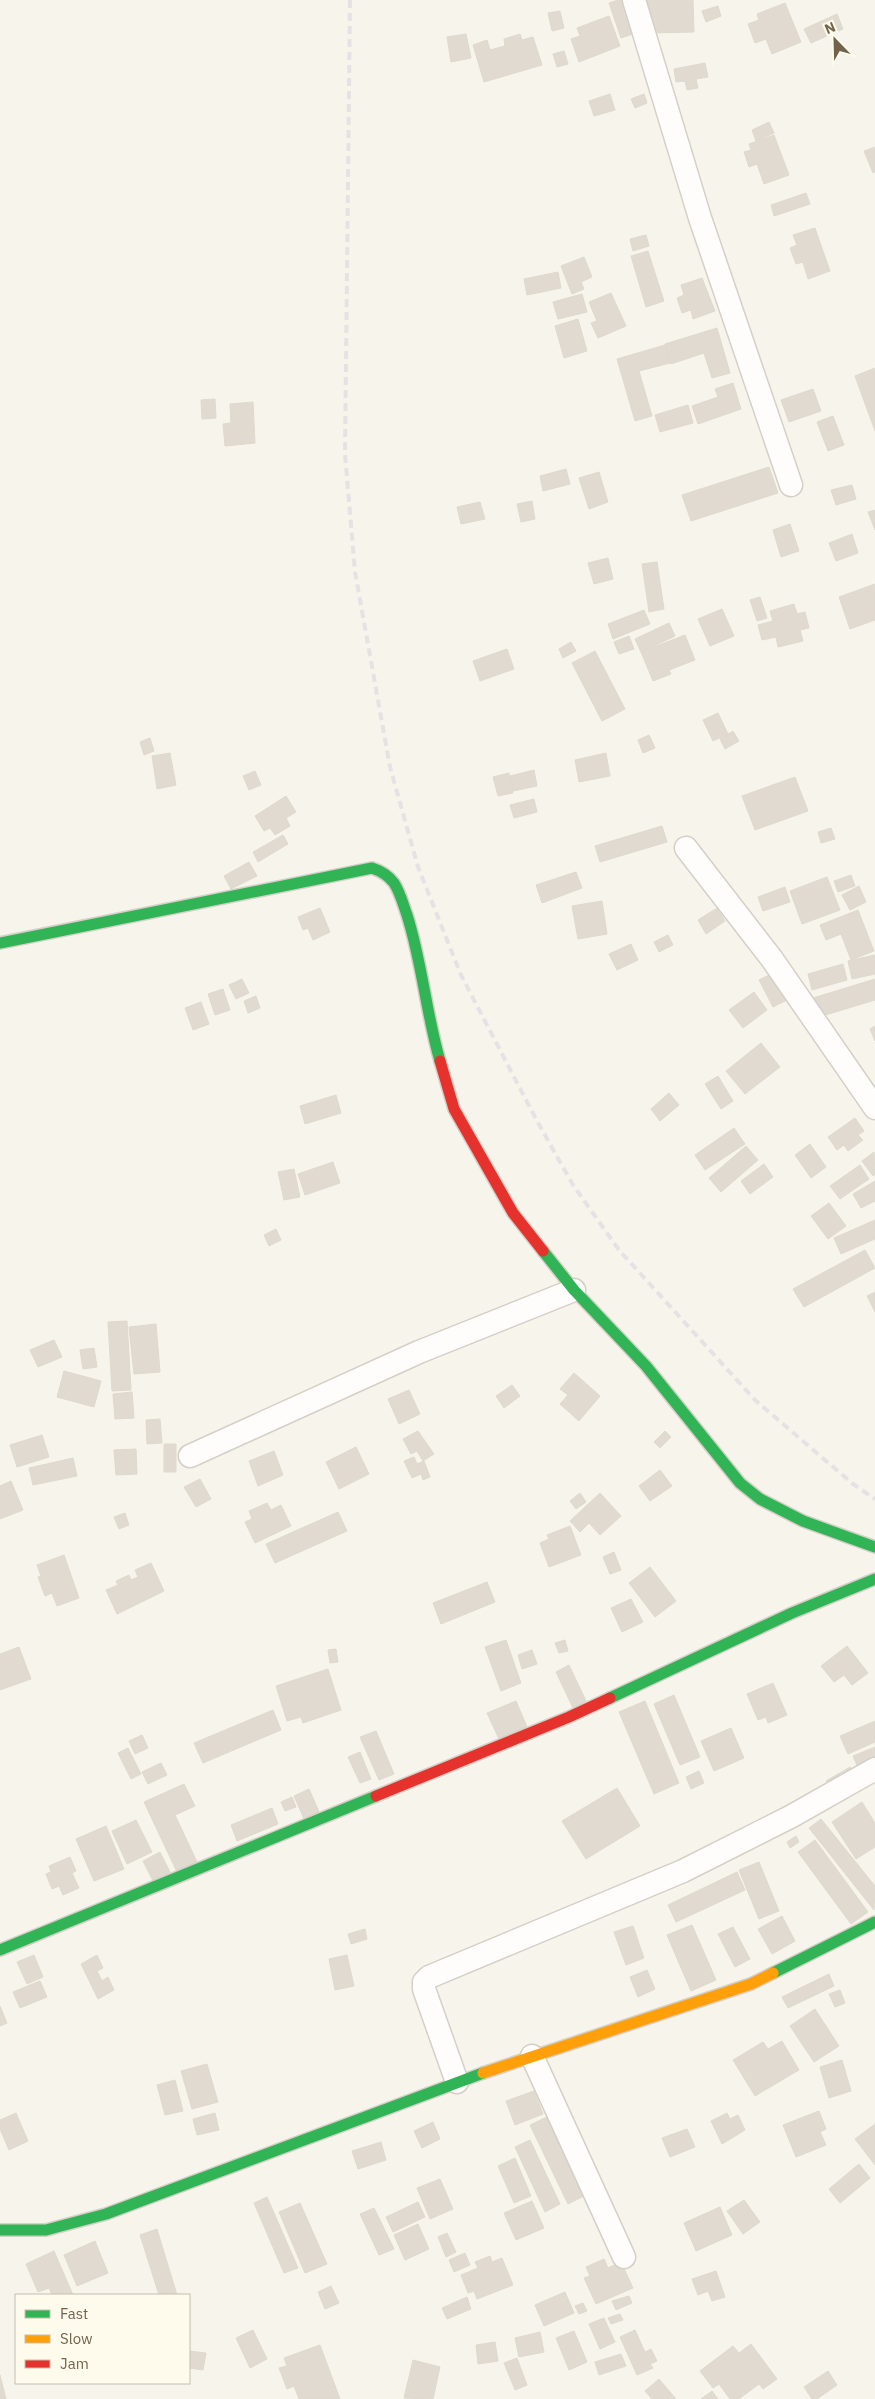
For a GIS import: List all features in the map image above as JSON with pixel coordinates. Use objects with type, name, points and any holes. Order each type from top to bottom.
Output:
[{"type":"street","points":[[634,0],[700,218],[791,485]]},
{"type":"street","points":[[686,848],[772,959],[875,1108]]},
{"type":"street","points":[[0,942],[222,897],[378,868],[394,883],[414,937],[431,1030],[454,1109],[512,1213],[574,1290],[646,1366],[740,1483],[760,1499],[803,1521],[875,1547]]},
{"type":"street","points":[[190,1456],[419,1352],[574,1290]]},
{"type":"street","points":[[0,1950],[569,1717],[792,1613],[875,1579]]},
{"type":"street","points":[[457,2082],[424,1989],[424,1982],[430,1977],[683,1871],[792,1816],[875,1769]]},
{"type":"street","points":[[0,2230],[46,2230],[106,2214],[457,2082],[751,1984],[875,1922]]},
{"type":"street","points":[[532,2056],[624,2257]]},
{"type":"building","points":[[618,0],[628,0],[639,32],[621,38],[609,3]]},
{"type":"building","points":[[647,0],[693,0],[694,32],[648,33]]},
{"type":"building","points":[[785,3],[801,42],[772,54],[766,39],[755,43],[748,24],[759,20],[757,14]]},
{"type":"building","points":[[718,6],[721,16],[706,22],[702,11]]},
{"type":"building","points":[[560,11],[564,28],[552,31],[548,13]]},
{"type":"building","points":[[837,14],[843,29],[811,43],[804,29]]},
{"type":"building","points":[[609,16],[620,46],[579,62],[571,39],[580,36],[577,28]]},
{"type":"building","points":[[466,34],[471,58],[451,62],[447,37]]},
{"type":"building","points":[[520,34],[522,40],[533,37],[542,65],[484,82],[473,45],[487,40],[490,50],[505,46],[504,39]]},
{"type":"building","points":[[564,51],[568,64],[557,67],[553,54]]},
{"type":"building","points":[[705,63],[708,77],[696,79],[698,88],[687,90],[685,81],[676,82],[674,69]]},
{"type":"building","points":[[610,94],[615,110],[594,116],[589,101]]},
{"type":"building","points":[[644,94],[647,103],[635,108],[631,99]]},
{"type":"building","points":[[769,122],[774,133],[756,141],[752,130]]},
{"type":"building","points":[[774,135],[789,175],[764,184],[757,164],[749,167],[744,152],[751,150],[749,144]]},
{"type":"building","points":[[875,147],[875,172],[873,173],[864,151]]},
{"type":"building","points":[[806,193],[810,204],[774,216],[771,205]]},
{"type":"building","points":[[815,228],[830,271],[808,279],[803,262],[796,264],[790,248],[797,245],[793,235]]},
{"type":"building","points":[[646,235],[649,246],[633,251],[630,239]]},
{"type":"building","points":[[648,251],[664,301],[646,307],[631,256]]},
{"type":"building","points":[[584,257],[592,277],[581,282],[584,289],[572,294],[561,266]]},
{"type":"building","points":[[558,272],[561,288],[527,295],[524,279]]},
{"type":"building","points":[[702,278],[715,311],[693,319],[691,310],[682,313],[677,298],[684,295],[681,285]]},
{"type":"building","points":[[611,293],[626,326],[598,338],[591,323],[597,321],[589,302]]},
{"type":"building","points":[[582,294],[587,312],[558,319],[553,302]]},
{"type":"building","points":[[578,319],[587,351],[564,358],[555,326]]},
{"type":"building","points":[[717,328],[730,373],[712,378],[704,353],[671,364],[665,344]]},
{"type":"building","points":[[665,345],[670,363],[639,371],[652,416],[635,421],[617,359]]},
{"type":"building","points":[[875,368],[875,431],[855,376]]},
{"type":"building","points":[[733,383],[741,409],[698,424],[692,406],[718,397],[715,389]]},
{"type":"building","points":[[813,389],[821,411],[789,422],[781,400]]},
{"type":"building","points":[[215,399],[216,418],[202,419],[201,400]]},
{"type":"building","points":[[253,402],[255,443],[225,446],[223,424],[231,423],[230,404]]},
{"type":"building","points":[[688,405],[693,423],[660,432],[655,415]]},
{"type":"building","points":[[833,416],[844,445],[828,451],[817,422]]},
{"type":"building","points":[[769,467],[778,493],[691,521],[682,495]]},
{"type":"building","points":[[566,469],[570,484],[543,491],[540,476]]},
{"type":"building","points":[[599,472],[608,502],[589,509],[579,478]]},
{"type":"building","points":[[852,485],[856,499],[836,505],[831,490]]},
{"type":"building","points":[[532,501],[535,519],[521,522],[517,504]]},
{"type":"building","points":[[480,502],[485,519],[461,524],[457,507]]},
{"type":"building","points":[[875,510],[875,530],[868,512]]},
{"type":"building","points":[[790,524],[799,551],[781,557],[773,530]]},
{"type":"building","points":[[852,534],[858,553],[836,561],[829,543]]},
{"type":"building","points":[[608,558],[613,579],[594,584],[588,563]]},
{"type":"building","points":[[657,562],[664,609],[649,612],[642,564]]},
{"type":"building","points":[[875,584],[875,620],[850,629],[839,597]]},
{"type":"building","points":[[760,597],[767,618],[757,621],[750,600]]},
{"type":"building","points":[[794,604],[797,614],[805,612],[809,628],[800,630],[803,641],[778,647],[776,637],[762,640],[758,625],[773,621],[770,611]]},
{"type":"building","points":[[722,609],[734,636],[710,646],[698,619]]},
{"type":"building","points":[[644,610],[650,624],[613,639],[608,624]]},
{"type":"building","points":[[669,623],[675,636],[641,652],[635,639]]},
{"type":"building","points":[[685,635],[695,660],[669,670],[671,674],[653,681],[641,652]]},
{"type":"building","points":[[629,636],[634,649],[619,654],[614,642]]},
{"type":"building","points":[[571,642],[576,651],[563,658],[559,649]]},
{"type":"building","points":[[507,649],[514,669],[480,681],[473,661]]},
{"type":"building","points":[[595,651],[625,709],[602,721],[572,663]]},
{"type":"building","points":[[718,713],[728,734],[713,741],[703,720]]},
{"type":"building","points":[[733,731],[739,741],[725,749],[720,739]]},
{"type":"building","points":[[649,735],[655,748],[643,753],[638,740]]},
{"type":"building","points":[[150,738],[154,751],[144,755],[140,742]]},
{"type":"building","points":[[170,753],[176,785],[157,789],[152,756]]},
{"type":"building","points":[[606,753],[610,776],[579,782],[575,760]]},
{"type":"building","points":[[534,770],[537,786],[513,791],[510,776]]},
{"type":"building","points":[[255,771],[261,785],[249,790],[243,776]]},
{"type":"building","points":[[509,773],[513,793],[498,796],[493,777]]},
{"type":"building","points":[[795,777],[808,811],[755,830],[742,796]]},
{"type":"building","points":[[286,796],[296,812],[286,818],[290,826],[275,835],[270,828],[264,831],[255,816]]},
{"type":"building","points":[[534,799],[537,812],[514,818],[510,805]]},
{"type":"building","points":[[662,826],[667,842],[600,862],[595,846]]},
{"type":"building","points":[[831,828],[835,839],[821,843],[818,832]]},
{"type":"building","points":[[283,835],[288,844],[258,862],[253,852]]},
{"type":"building","points":[[249,862],[257,876],[231,889],[224,876]]},
{"type":"building","points":[[576,872],[582,888],[542,903],[536,885]]},
{"type":"building","points":[[851,875],[855,886],[838,892],[834,881]]},
{"type":"building","points":[[827,877],[840,910],[802,924],[790,891]]},
{"type":"building","points":[[859,886],[866,902],[850,910],[842,895]]},
{"type":"building","points":[[785,887],[790,902],[763,911],[758,897]]},
{"type":"building","points":[[602,901],[607,934],[578,939],[572,906]]},
{"type":"building","points":[[320,908],[330,932],[313,940],[308,928],[303,930],[298,917]]},
{"type":"building","points":[[717,908],[725,921],[706,934],[698,920]]},
{"type":"building","points":[[858,910],[874,951],[851,960],[841,934],[826,940],[820,925]]},
{"type":"building","points":[[668,935],[673,945],[659,952],[654,942]]},
{"type":"building","points":[[631,944],[638,960],[617,970],[609,954]]},
{"type":"building","points":[[875,955],[875,974],[852,979],[848,961]]},
{"type":"building","points":[[843,964],[847,980],[812,990],[808,974]]},
{"type":"building","points":[[775,972],[789,999],[773,1007],[759,980]]},
{"type":"building","points":[[242,979],[249,993],[236,999],[229,985]]},
{"type":"building","points":[[875,979],[875,1000],[819,1017],[813,998]]},
{"type":"building","points":[[223,989],[230,1010],[215,1015],[208,994]]},
{"type":"building","points":[[754,992],[767,1010],[743,1028],[729,1010]]},
{"type":"building","points":[[256,996],[260,1008],[248,1013],[244,1001]]},
{"type":"building","points":[[201,1002],[209,1024],[193,1030],[185,1008]]},
{"type":"building","points":[[875,1026],[875,1041],[870,1029]]},
{"type":"building","points":[[761,1043],[780,1067],[745,1094],[726,1071]]},
{"type":"building","points":[[718,1076],[733,1101],[721,1109],[705,1084]]},
{"type":"building","points":[[669,1093],[679,1105],[660,1121],[651,1109]]},
{"type":"building","points":[[336,1095],[341,1113],[305,1124],[300,1106]]},
{"type":"building","points":[[855,1118],[864,1131],[858,1135],[863,1140],[848,1151],[844,1145],[837,1150],[828,1137]]},
{"type":"building","points":[[734,1128],[745,1144],[705,1170],[695,1155]]},
{"type":"building","points":[[810,1144],[826,1167],[811,1178],[795,1155]]},
{"type":"building","points":[[746,1146],[758,1160],[721,1192],[709,1178]]},
{"type":"building","points":[[874,1152],[875,1174],[873,1176],[862,1161]]},
{"type":"building","points":[[333,1162],[340,1183],[305,1195],[298,1174]]},
{"type":"building","points":[[764,1164],[773,1177],[750,1194],[741,1181]]},
{"type":"building","points":[[860,1165],[869,1179],[840,1199],[830,1186]]},
{"type":"building","points":[[294,1169],[300,1197],[284,1200],[278,1172]]},
{"type":"building","points":[[875,1181],[875,1201],[861,1208],[853,1194]]},
{"type":"building","points":[[829,1203],[846,1226],[828,1239],[811,1216]]},
{"type":"building","points":[[875,1220],[875,1239],[841,1254],[834,1238]]},
{"type":"building","points":[[276,1229],[281,1240],[269,1246],[264,1235]]},
{"type":"building","points":[[865,1250],[875,1268],[804,1307],[793,1289]]},
{"type":"building","points":[[875,1292],[875,1312],[867,1296]]},
{"type":"building","points":[[127,1321],[131,1390],[112,1391],[108,1322]]},
{"type":"building","points":[[156,1324],[160,1372],[134,1374],[129,1327]]},
{"type":"building","points":[[54,1340],[62,1357],[38,1367],[30,1350]]},
{"type":"building","points":[[94,1348],[97,1367],[83,1369],[80,1350]]},
{"type":"building","points":[[64,1371],[101,1381],[94,1407],[57,1397]]},
{"type":"building","points":[[574,1373],[600,1396],[579,1421],[560,1404],[568,1395],[560,1389]]},
{"type":"building","points":[[512,1385],[520,1396],[504,1408],[496,1396]]},
{"type":"building","points":[[409,1390],[420,1414],[399,1424],[388,1399]]},
{"type":"building","points":[[132,1392],[134,1418],[115,1419],[113,1394]]},
{"type":"building","points":[[160,1419],[162,1443],[147,1444],[146,1420]]},
{"type":"building","points":[[418,1431],[434,1454],[423,1461],[417,1451],[411,1454],[403,1439]]},
{"type":"building","points":[[665,1431],[671,1437],[660,1448],[654,1442]]},
{"type":"building","points":[[42,1435],[49,1457],[17,1467],[10,1445]]},
{"type":"building","points":[[164,1444],[176,1444],[176,1472],[164,1472]]},
{"type":"building","points":[[356,1447],[369,1474],[339,1489],[326,1462]]},
{"type":"building","points":[[136,1449],[137,1474],[116,1475],[114,1450]]},
{"type":"building","points":[[274,1451],[283,1475],[258,1486],[249,1461]]},
{"type":"building","points":[[414,1457],[417,1464],[424,1461],[430,1477],[423,1480],[421,1474],[412,1478],[404,1461]]},
{"type":"building","points":[[73,1458],[77,1476],[33,1485],[29,1468]]},
{"type":"building","points":[[660,1470],[672,1486],[650,1501],[639,1486]]},
{"type":"building","points":[[200,1479],[211,1499],[196,1507],[184,1487]]},
{"type":"building","points":[[11,1481],[23,1510],[0,1519],[0,1486]]},
{"type":"building","points":[[580,1493],[586,1502],[576,1509],[570,1501]]},
{"type":"building","points":[[600,1493],[621,1516],[600,1535],[589,1523],[580,1532],[570,1521]]},
{"type":"building","points":[[267,1503],[271,1510],[281,1505],[291,1526],[255,1543],[245,1522],[252,1519],[249,1511]]},
{"type":"building","points":[[338,1512],[347,1531],[275,1563],[266,1544]]},
{"type":"building","points":[[125,1513],[129,1525],[119,1529],[114,1517]]},
{"type":"building","points":[[570,1526],[581,1555],[549,1567],[540,1543],[549,1539],[547,1535]]},
{"type":"building","points":[[614,1552],[621,1570],[610,1574],[603,1557]]},
{"type":"building","points":[[64,1555],[79,1598],[57,1606],[52,1593],[45,1596],[38,1577],[41,1576],[37,1565]]},
{"type":"building","points":[[151,1563],[164,1591],[117,1614],[106,1590],[118,1585],[116,1581],[129,1575],[131,1580],[138,1577],[135,1570]]},
{"type":"building","points":[[650,1567],[676,1601],[655,1617],[629,1583]]},
{"type":"building","points":[[487,1582],[495,1602],[441,1624],[433,1603]]},
{"type":"building","points":[[631,1599],[643,1622],[622,1632],[611,1608]]},
{"type":"building","points":[[506,1640],[521,1683],[501,1691],[485,1647]]},
{"type":"building","points":[[565,1640],[568,1651],[559,1653],[555,1643]]},
{"type":"building","points":[[847,1646],[868,1673],[852,1685],[844,1675],[834,1682],[821,1666]]},
{"type":"building","points":[[19,1647],[31,1679],[0,1690],[0,1654]]},
{"type":"building","points":[[336,1649],[338,1662],[330,1663],[328,1650]]},
{"type":"building","points":[[532,1650],[537,1664],[522,1669],[518,1655]]},
{"type":"building","points":[[569,1665],[586,1701],[573,1708],[556,1672]]},
{"type":"building","points":[[328,1669],[341,1710],[303,1723],[301,1717],[287,1721],[276,1686]]},
{"type":"building","points":[[773,1683],[787,1715],[768,1723],[766,1717],[758,1720],[747,1694]]},
{"type":"building","points":[[674,1695],[700,1757],[680,1765],[654,1704]]},
{"type":"building","points":[[516,1701],[527,1727],[499,1739],[487,1713]]},
{"type":"building","points":[[645,1701],[679,1783],[654,1794],[619,1712]]},
{"type":"building","points":[[273,1710],[281,1730],[203,1763],[194,1743]]},
{"type":"building","points":[[875,1721],[875,1742],[848,1754],[840,1736]]},
{"type":"building","points":[[731,1728],[744,1758],[714,1771],[701,1741]]},
{"type":"building","points":[[376,1731],[394,1774],[379,1780],[360,1737]]},
{"type":"building","points":[[142,1735],[148,1748],[135,1754],[129,1741]]},
{"type":"building","points":[[875,1747],[875,1763],[859,1770],[853,1756]]},
{"type":"building","points":[[128,1748],[141,1774],[131,1779],[118,1753]]},
{"type":"building","points":[[360,1752],[371,1779],[360,1783],[348,1757]]},
{"type":"building","points":[[161,1763],[167,1775],[148,1784],[142,1772]]},
{"type":"building","points":[[850,1767],[856,1778],[832,1792],[826,1781]]},
{"type":"building","points":[[699,1771],[704,1783],[691,1789],[686,1777]]},
{"type":"building","points":[[184,1784],[195,1806],[175,1815],[197,1862],[177,1872],[144,1802]]},
{"type":"building","points":[[617,1788],[640,1826],[586,1859],[562,1821]]},
{"type":"building","points":[[309,1789],[320,1814],[305,1821],[294,1796]]},
{"type":"building","points":[[292,1797],[296,1807],[285,1811],[281,1802]]},
{"type":"building","points":[[862,1802],[875,1823],[875,1847],[856,1859],[832,1822]]},
{"type":"building","points":[[272,1808],[278,1824],[237,1841],[231,1825]]},
{"type":"building","points":[[821,1819],[875,1886],[874,1910],[809,1828]]},
{"type":"building","points":[[136,1820],[152,1852],[127,1864],[112,1831]]},
{"type":"building","points":[[106,1826],[124,1869],[94,1881],[76,1839]]},
{"type":"building","points":[[796,1836],[799,1842],[790,1848],[787,1842]]},
{"type":"building","points":[[815,1840],[868,1912],[851,1924],[798,1852]]},
{"type":"building","points":[[160,1852],[170,1872],[153,1881],[143,1861]]},
{"type":"building","points":[[70,1857],[76,1871],[72,1873],[79,1888],[63,1895],[59,1886],[52,1889],[46,1874],[51,1872],[49,1866]]},
{"type":"building","points":[[759,1862],[779,1911],[759,1919],[739,1870]]},
{"type":"building","points":[[737,1872],[745,1890],[676,1922],[668,1905]]},
{"type":"building","points":[[782,1916],[795,1941],[772,1954],[758,1929]]},
{"type":"building","points":[[692,1925],[716,1980],[691,1991],[667,1935]]},
{"type":"building","points":[[633,1926],[644,1958],[626,1965],[614,1932]]},
{"type":"building","points":[[733,1927],[750,1959],[735,1967],[718,1934]]},
{"type":"building","points":[[365,1929],[367,1939],[351,1944],[348,1934]]},
{"type":"building","points":[[34,1955],[43,1977],[27,1984],[17,1962]]},
{"type":"building","points":[[97,1955],[103,1968],[97,1971],[102,1981],[108,1977],[114,1990],[98,1999],[81,1964]]},
{"type":"building","points":[[347,1955],[354,1986],[335,1990],[329,1959]]},
{"type":"building","points":[[647,1970],[655,1989],[638,1997],[630,1977]]},
{"type":"building","points":[[829,1974],[834,1986],[788,2008],[782,1997]]},
{"type":"building","points":[[40,1981],[47,1997],[20,2008],[13,1992]]},
{"type":"building","points":[[840,1990],[845,2003],[835,2007],[829,1994]]},
{"type":"building","points":[[0,2006],[7,2023],[0,2026]]},
{"type":"building","points":[[815,2009],[839,2046],[814,2062],[790,2026]]},
{"type":"building","points":[[782,2041],[799,2070],[755,2096],[733,2060],[763,2042],[768,2049]]},
{"type":"building","points":[[842,2060],[851,2091],[829,2098],[820,2067]]},
{"type":"building","points":[[207,2064],[218,2102],[192,2109],[181,2071]]},
{"type":"building","points":[[175,2080],[183,2111],[165,2115],[157,2085]]},
{"type":"building","points":[[534,2091],[543,2114],[515,2125],[506,2101]]},
{"type":"building","points":[[819,2111],[826,2129],[820,2132],[826,2145],[796,2157],[783,2125]]},
{"type":"building","points":[[16,2113],[28,2141],[9,2150],[0,2129],[0,2120]]},
{"type":"building","points":[[215,2113],[219,2130],[197,2135],[193,2119]]},
{"type":"building","points":[[727,2113],[730,2119],[738,2115],[745,2130],[722,2144],[711,2121]]},
{"type":"building","points":[[547,2117],[584,2196],[568,2204],[530,2125]]},
{"type":"building","points":[[433,2122],[440,2139],[422,2148],[414,2131]]},
{"type":"building","points":[[875,2124],[875,2165],[855,2139]]},
{"type":"building","points":[[687,2129],[695,2147],[670,2157],[662,2138]]},
{"type":"building","points":[[530,2140],[560,2204],[545,2212],[515,2147]]},
{"type":"building","points":[[381,2142],[386,2160],[358,2169],[352,2151]]},
{"type":"building","points":[[515,2158],[531,2196],[514,2203],[498,2166]]},
{"type":"building","points":[[859,2164],[870,2178],[840,2203],[829,2189]]},
{"type":"building","points":[[440,2179],[453,2209],[430,2219],[417,2188]]},
{"type":"building","points":[[267,2197],[298,2268],[284,2273],[254,2203]]},
{"type":"building","points":[[744,2200],[760,2222],[743,2234],[727,2211]]},
{"type":"building","points":[[532,2201],[544,2228],[516,2240],[504,2213]]},
{"type":"building","points":[[418,2202],[425,2217],[393,2232],[386,2217]]},
{"type":"building","points":[[300,2203],[327,2264],[305,2273],[279,2212]]},
{"type":"building","points":[[720,2207],[732,2235],[696,2251],[684,2223]]},
{"type":"building","points":[[374,2208],[394,2249],[379,2255],[360,2214]]},
{"type":"building","points":[[418,2224],[429,2249],[405,2260],[394,2235]]},
{"type":"building","points":[[157,2229],[177,2294],[159,2294],[140,2235]]},
{"type":"building","points":[[447,2233],[456,2252],[446,2257],[438,2237]]},
{"type":"building","points":[[95,2241],[108,2273],[77,2286],[64,2255]]},
{"type":"building","points":[[54,2251],[73,2294],[52,2294],[49,2288],[38,2292],[26,2264]]},
{"type":"building","points":[[465,2253],[470,2265],[454,2272],[449,2260]]},
{"type":"building","points":[[490,2256],[492,2262],[502,2258],[513,2285],[477,2299],[474,2291],[468,2293],[461,2275],[478,2268],[475,2262]]},
{"type":"building","points":[[604,2259],[608,2268],[621,2262],[633,2288],[596,2304],[584,2278],[590,2276],[586,2267]]},
{"type":"building","points":[[716,2271],[725,2297],[712,2301],[708,2291],[698,2295],[692,2279]]},
{"type":"building","points":[[331,2286],[339,2303],[325,2309],[318,2292]]},
{"type":"building","points":[[565,2292],[574,2313],[544,2326],[535,2305]]},
{"type":"building","points":[[629,2296],[632,2303],[616,2310],[612,2301]]},
{"type":"building","points":[[467,2297],[471,2309],[447,2319],[442,2308]]},
{"type":"building","points":[[583,2303],[587,2311],[579,2314],[575,2306]]},
{"type":"building","points":[[620,2314],[623,2320],[611,2324],[608,2318]]},
{"type":"building","points":[[604,2318],[615,2342],[600,2349],[589,2324]]},
{"type":"building","points":[[253,2330],[267,2359],[250,2368],[236,2338]]},
{"type":"building","points":[[635,2330],[645,2352],[651,2349],[657,2361],[650,2364],[653,2368],[637,2375],[620,2337]]},
{"type":"building","points":[[574,2331],[587,2362],[569,2370],[556,2338]]},
{"type":"building","points":[[540,2332],[544,2352],[519,2357],[515,2338]]},
{"type":"building","points":[[495,2342],[498,2361],[478,2364],[476,2345]]},
{"type":"building","points":[[751,2344],[777,2379],[763,2389],[759,2384],[739,2399],[730,2399],[719,2384],[713,2388],[700,2371],[733,2346],[739,2353]]},
{"type":"building","points":[[320,2345],[340,2399],[299,2399],[294,2386],[287,2389],[279,2368],[287,2366],[284,2358]]},
{"type":"building","points":[[190,2351],[206,2353],[203,2370],[190,2368]]},
{"type":"building","points":[[621,2354],[626,2366],[599,2375],[595,2362]]},
{"type":"building","points":[[517,2358],[527,2385],[515,2390],[504,2363]]},
{"type":"building","points":[[413,2360],[440,2367],[433,2399],[404,2398]]},
{"type":"building","points":[[828,2371],[837,2385],[817,2399],[812,2399],[804,2387]]},
{"type":"building","points":[[0,2375],[6,2399],[0,2399]]},
{"type":"building","points":[[659,2379],[676,2399],[652,2399],[645,2391]]},
{"type":"building","points":[[712,2391],[718,2399],[701,2399]]},
{"type":"railway","points":[[350,0],[345,454],[355,572],[390,767],[418,867],[461,975],[537,1121],[573,1185],[619,1250],[755,1400],[853,1484],[875,1499]]},
{"type":"traffic: fast","points":[[0,943],[372,868],[392,880],[407,915],[417,951],[440,1061]]},
{"type":"traffic: fast","points":[[543,1251],[574,1290],[646,1366],[740,1483],[760,1499],[803,1521],[875,1547]]},
{"type":"traffic: fast","points":[[610,1698],[792,1613],[875,1579]]},
{"type":"traffic: fast","points":[[0,1950],[376,1796]]},
{"type":"traffic: fast","points":[[773,1973],[875,1922]]},
{"type":"traffic: fast","points":[[0,2230],[46,2230],[106,2214],[483,2073]]},
{"type":"traffic: slow","points":[[483,2073],[751,1984],[773,1973]]},
{"type":"traffic: jam","points":[[440,1061],[454,1109],[513,1213],[543,1251]]},
{"type":"traffic: jam","points":[[376,1796],[569,1717],[610,1698]]}]
